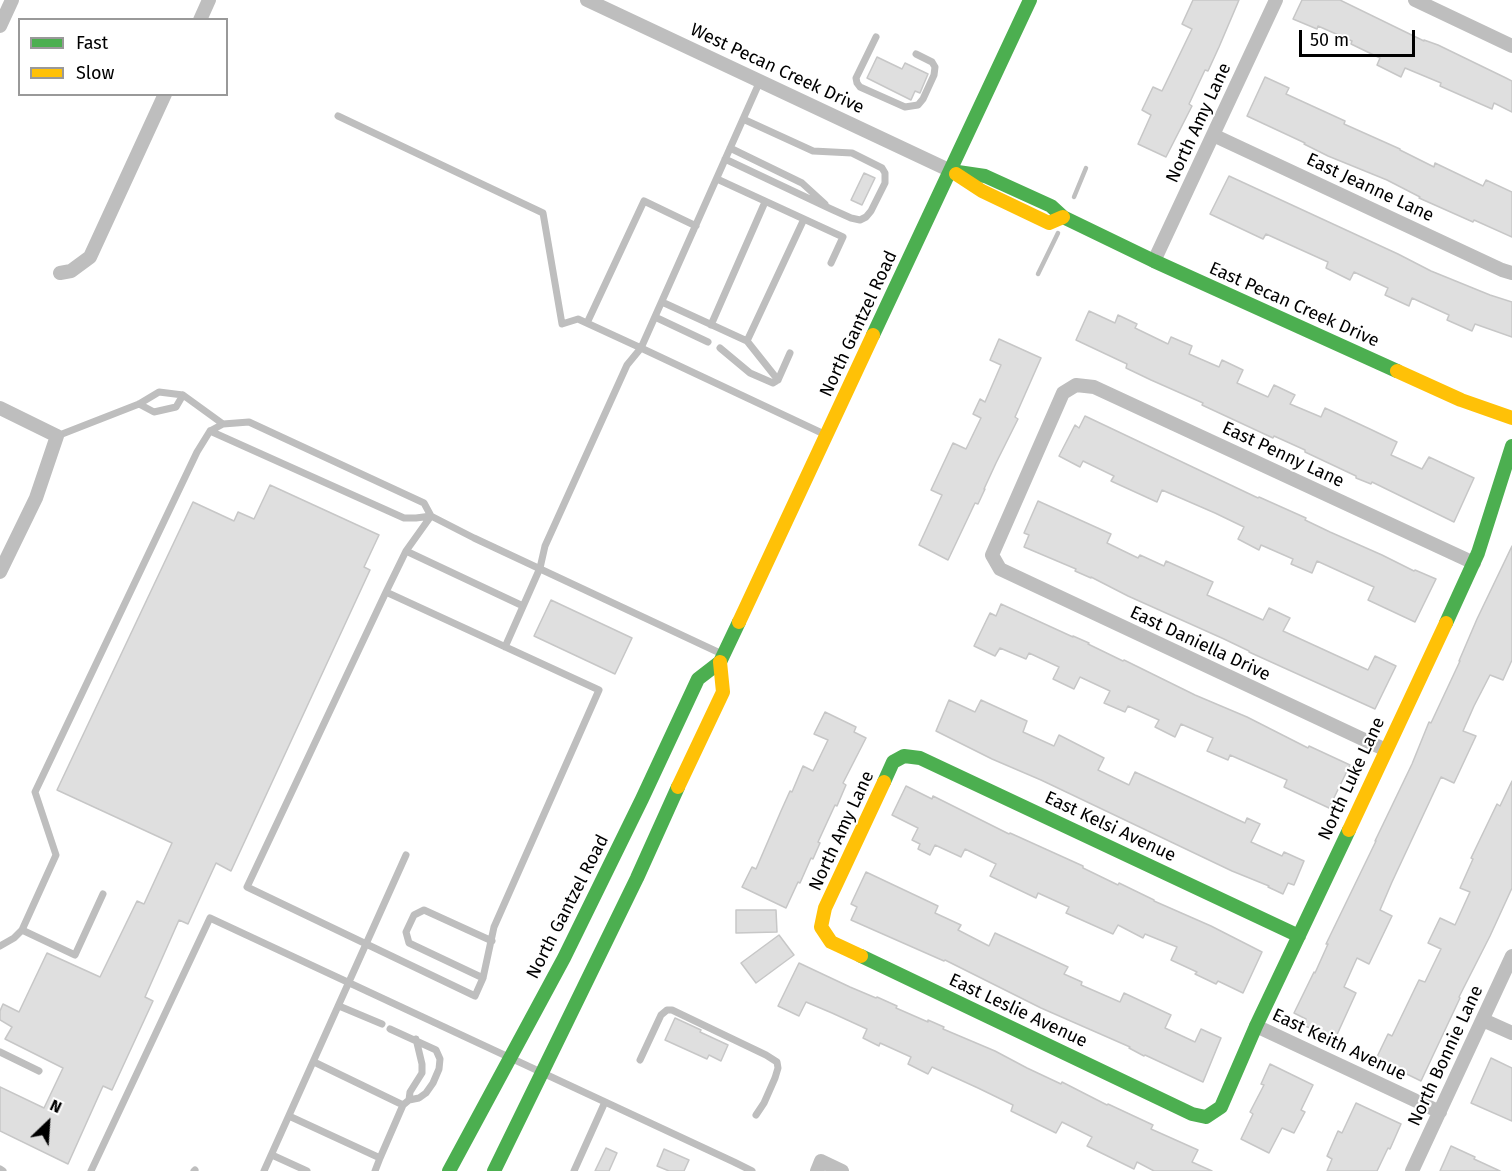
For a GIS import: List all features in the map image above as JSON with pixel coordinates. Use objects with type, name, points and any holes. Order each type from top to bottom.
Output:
[{"type":"street","points":[[0,26],[12,0]]},
{"type":"street","points":[[201,18],[209,0]]},
{"type":"street","name":"West Pecan Creek Drive","points":[[587,0],[951,171]]},
{"type":"street","name":"North Gantzel Road","points":[[449,1171],[564,958],[698,679],[722,659],[1030,0]]},
{"type":"street","name":"North Amy Lane","points":[[1154,261],[1276,0]]},
{"type":"street","points":[[1415,0],[1512,46]]},
{"type":"street","points":[[60,273],[71,271],[90,257],[164,96]]},
{"type":"street","name":"East Jeanne Lane","points":[[1213,135],[1512,273]]},
{"type":"street","name":"East Pecan Creek Drive","points":[[951,171],[985,176],[1052,206],[1064,217],[1154,261],[1461,400],[1512,418]]},
{"type":"street","name":"East Penny Lane","points":[[1000,569],[992,555],[1063,393],[1076,385],[1094,387],[1473,563]]},
{"type":"street","points":[[0,408],[57,436],[36,498],[0,572]]},
{"type":"street","name":"North Luke Lane","points":[[1206,1117],[1221,1107],[1478,553],[1512,446]]},
{"type":"street","name":"East Daniella Drive","points":[[1000,569],[1386,750]]},
{"type":"street","points":[[494,1171],[637,878],[723,692],[722,659]]},
{"type":"street","name":"North Amy Lane","points":[[821,927],[825,909],[893,762],[904,756]]},
{"type":"street","name":"East Kelsi Avenue","points":[[904,756],[920,758],[1299,936]]},
{"type":"street","name":"East Leslie Avenue","points":[[821,927],[831,942],[1192,1113],[1206,1117]]},
{"type":"street","name":"North Bonnie Lane","points":[[1413,1171],[1512,956]]},
{"type":"street","points":[[1483,1020],[1512,1033]]},
{"type":"street","name":"East Keith Avenue","points":[[1257,1026],[1440,1112]]},
{"type":"street","points":[[817,1171],[821,1161],[842,1171]]},
{"type":"lane","points":[[876,37],[856,78],[856,83],[860,87],[905,107],[918,105],[934,75],[935,67],[932,62],[916,54]]},
{"type":"lane","points":[[505,647],[540,568],[545,546],[627,365],[641,348],[760,81]]},
{"type":"lane","points":[[338,116],[543,213],[562,324],[578,319],[827,436]]},
{"type":"lane","points":[[725,159],[831,209],[860,220],[871,211],[885,183],[885,173],[882,168],[852,153],[813,151],[743,119]]},
{"type":"lane","points":[[730,148],[802,183],[831,209]]},
{"type":"lane","points":[[717,179],[843,237],[831,263]]},
{"type":"lane","points":[[587,323],[644,201],[696,226]]},
{"type":"lane","points":[[711,325],[765,202]]},
{"type":"lane","points":[[747,341],[804,219]]},
{"type":"lane","points":[[662,302],[747,341],[778,380]]},
{"type":"lane","points":[[655,317],[708,342]]},
{"type":"lane","points":[[720,348],[750,373],[773,383],[778,380],[790,352]]},
{"type":"lane","points":[[57,436],[139,404],[159,392],[183,395],[223,423]]},
{"type":"lane","points":[[139,404],[154,412],[176,407],[183,395]]},
{"type":"lane","points":[[0,946],[14,938],[21,930],[56,855],[35,792],[192,462],[210,431],[223,423],[249,422],[424,503],[431,516],[722,659]]},
{"type":"lane","points":[[210,431],[404,518],[431,516]]},
{"type":"lane","points":[[386,592],[599,690],[494,927],[483,978],[475,996],[248,887],[386,592],[406,551],[431,516]]},
{"type":"lane","points":[[406,551],[523,606]]},
{"type":"lane","points":[[264,1171],[406,855]]},
{"type":"lane","points":[[21,930],[75,955],[103,894]]},
{"type":"lane","points":[[483,978],[409,943],[406,932],[414,915],[424,910],[492,941]]},
{"type":"lane","points":[[91,1171],[210,918],[752,1171]]},
{"type":"lane","points":[[339,1006],[382,1024]]},
{"type":"lane","points":[[640,1060],[661,1015],[667,1010],[672,1010],[766,1054],[777,1062],[778,1068],[764,1103],[756,1115]]},
{"type":"lane","points":[[314,1062],[406,1102],[419,1098],[433,1083],[439,1069],[440,1059],[436,1050],[390,1029]]},
{"type":"lane","points":[[375,1171],[410,1092],[422,1073],[416,1039]]},
{"type":"lane","points":[[0,1052],[39,1071]]},
{"type":"lane","points":[[574,1171],[605,1102]]},
{"type":"lane","points":[[289,1116],[380,1158]]},
{"type":"lane","points":[[272,1155],[292,1168],[307,1171]]},
{"type":"building","points":[[1193,0],[1239,0],[1208,71],[1205,70],[1189,104],[1192,106],[1166,157],[1138,144],[1151,115],[1142,110],[1153,87],[1162,91],[1192,29],[1182,24]]},
{"type":"building","points":[[1302,0],[1340,0],[1512,81],[1512,112],[1494,103],[1492,109],[1405,68],[1401,77],[1377,65],[1380,58],[1351,44],[1352,41],[1318,26],[1317,29],[1293,19]]},
{"type":"building","points":[[877,57],[902,69],[905,63],[928,74],[920,93],[915,91],[911,100],[867,78]]},
{"type":"building","points":[[1265,77],[1289,88],[1286,94],[1345,121],[1344,124],[1434,167],[1435,163],[1483,186],[1486,180],[1512,192],[1512,237],[1419,198],[1387,180],[1328,156],[1247,116]]},
{"type":"building","points":[[864,173],[875,178],[862,205],[851,200]]},
{"type":"building","points":[[1229,176],[1431,271],[1512,302],[1512,337],[1475,324],[1472,331],[1447,320],[1449,315],[1412,298],[1409,306],[1385,295],[1388,288],[1354,272],[1350,280],[1326,268],[1328,262],[1266,234],[1263,239],[1210,214]]},
{"type":"building","points":[[1089,311],[1115,323],[1118,315],[1137,324],[1135,328],[1168,344],[1171,337],[1192,346],[1189,354],[1219,367],[1222,360],[1243,370],[1237,383],[1268,397],[1274,385],[1295,395],[1290,404],[1321,417],[1325,408],[1372,430],[1397,442],[1391,455],[1422,469],[1429,457],[1474,478],[1454,522],[1372,482],[1371,484],[1356,478],[1305,450],[1274,436],[1273,438],[1202,405],[1203,403],[1126,368],[1127,364],[1076,340]]},
{"type":"building","points":[[999,339],[1041,358],[1015,417],[1018,419],[978,504],[975,503],[948,560],[919,545],[942,495],[931,490],[953,443],[966,449],[981,418],[973,414],[980,399],[985,402],[1001,365],[990,360]]},
{"type":"building","points":[[1085,416],[1258,498],[1306,518],[1305,520],[1330,532],[1436,579],[1415,622],[1368,600],[1374,587],[1317,561],[1312,573],[1291,564],[1293,559],[1261,545],[1259,550],[1238,539],[1244,527],[1215,513],[1162,490],[1157,502],[1111,481],[1114,476],[1083,461],[1080,467],[1059,456],[1075,425],[1079,428]]},
{"type":"building","points":[[270,485],[379,535],[364,567],[370,570],[231,871],[216,863],[188,924],[179,920],[145,997],[153,1001],[112,1090],[103,1086],[68,1164],[0,1131],[0,1087],[44,1108],[63,1068],[5,1039],[12,1027],[0,1020],[0,1011],[3,1004],[19,1012],[47,953],[100,977],[137,901],[144,904],[172,843],[57,790],[193,502],[234,521],[238,512],[254,519]]},
{"type":"building","points":[[1038,501],[1111,534],[1107,543],[1138,558],[1140,555],[1164,566],[1166,561],[1213,582],[1207,595],[1263,620],[1269,608],[1290,618],[1283,631],[1368,670],[1375,656],[1396,666],[1375,709],[1128,596],[1075,571],[1076,569],[1024,547],[1029,535],[1024,533]]},
{"type":"building","points":[[1512,546],[1512,660],[1503,680],[1490,675],[1474,706],[1463,731],[1476,736],[1454,783],[1441,777],[1392,882],[1380,910],[1392,916],[1369,964],[1357,958],[1344,987],[1356,993],[1335,1039],[1303,1025],[1306,1019],[1294,1013],[1315,973],[1328,944],[1326,944]]},
{"type":"building","points":[[551,600],[632,638],[615,674],[534,636]]},
{"type":"building","points":[[1001,604],[1247,717],[1308,748],[1309,746],[1350,765],[1329,808],[1284,787],[1287,780],[1230,755],[1228,760],[1207,751],[1213,738],[1181,724],[1175,737],[1155,727],[1159,720],[1128,706],[1125,712],[1104,703],[1110,691],[1080,677],[1074,689],[1053,679],[1059,667],[1029,653],[1026,659],[1000,648],[995,656],[974,646],[990,613],[996,616]]},
{"type":"building","points":[[949,700],[975,712],[981,700],[1027,721],[1023,732],[1054,746],[1059,735],[1104,758],[1098,770],[1129,785],[1135,772],[1245,823],[1247,818],[1260,824],[1251,842],[1282,856],[1284,852],[1304,861],[1294,885],[1288,883],[1283,894],[936,731]]},
{"type":"building","points":[[825,712],[856,727],[854,732],[866,738],[843,783],[846,785],[818,842],[820,843],[813,859],[811,858],[786,908],[742,887],[752,867],[756,869],[803,766],[813,771],[828,740],[814,734]]},
{"type":"building","points":[[1512,781],[1512,888],[1421,1081],[1376,1059],[1388,1034],[1392,1036],[1419,980],[1425,982],[1441,949],[1428,943],[1440,918],[1455,925],[1470,892],[1460,888],[1473,859],[1471,858],[1497,804],[1500,806]]},
{"type":"building","points":[[906,786],[932,799],[933,796],[1262,952],[1243,993],[1218,981],[1216,984],[1171,960],[1177,947],[1145,934],[1143,938],[1118,925],[1113,934],[1066,913],[1069,907],[1038,893],[1036,898],[990,876],[996,864],[965,849],[961,857],[935,845],[930,855],[918,849],[920,844],[912,840],[918,828],[892,815]]},
{"type":"building","points":[[866,872],[938,906],[935,913],[961,925],[958,930],[989,946],[995,933],[1068,967],[1064,974],[1082,982],[1081,985],[1120,1002],[1124,993],[1171,1015],[1165,1028],[1195,1042],[1201,1029],[1221,1038],[1203,1082],[1041,1008],[945,960],[851,920],[857,907],[851,904]]},
{"type":"building","points":[[736,910],[776,910],[777,932],[736,933]]},
{"type":"building","points":[[779,935],[794,955],[756,983],[741,963]]},
{"type":"building","points":[[799,963],[897,1006],[896,1008],[944,1027],[943,1029],[1153,1125],[1151,1129],[1198,1150],[1192,1162],[1212,1171],[1154,1171],[1137,1162],[1134,1169],[1087,1146],[1092,1137],[1062,1122],[1056,1133],[1011,1111],[1013,1105],[978,1088],[932,1067],[928,1074],[908,1064],[911,1057],[863,1038],[867,1029],[806,1002],[799,1016],[778,1006]]},
{"type":"building","points":[[675,1018],[728,1045],[721,1061],[709,1055],[707,1059],[665,1040]]},
{"type":"building","points":[[1491,1058],[1512,1068],[1512,1121],[1471,1103]]},
{"type":"building","points":[[1270,1064],[1313,1085],[1301,1110],[1305,1112],[1294,1133],[1282,1128],[1269,1153],[1241,1139],[1253,1114],[1250,1112],[1264,1085],[1261,1084]]},
{"type":"building","points":[[1356,1103],[1401,1124],[1377,1171],[1327,1171],[1332,1159],[1327,1156],[1338,1131],[1342,1133]]},
{"type":"building","points":[[1451,1146],[1475,1157],[1474,1159],[1500,1171],[1440,1171]]},
{"type":"building","points":[[606,1148],[617,1153],[609,1171],[595,1171]]},
{"type":"building","points":[[664,1149],[689,1160],[684,1171],[669,1171],[657,1166]]},
{"type":"waterway","points":[[1074,197],[1086,168]]},
{"type":"waterway","points":[[1038,274],[1058,233]]},
{"type":"traffic: fast","points":[[873,335],[1030,0]]},
{"type":"traffic: fast","points":[[951,171],[985,176],[1051,206],[1063,217],[1154,261],[1397,371]]},
{"type":"traffic: fast","points":[[1446,623],[1478,553],[1512,446]]},
{"type":"traffic: fast","points":[[449,1171],[564,958],[698,679],[720,662],[739,622]]},
{"type":"traffic: fast","points":[[884,782],[893,762],[904,756],[920,758],[1299,936]]},
{"type":"traffic: fast","points":[[494,1171],[637,878],[678,787]]},
{"type":"traffic: fast","points":[[861,956],[1192,1114],[1206,1117],[1221,1107],[1256,1026],[1349,830]]},
{"type":"traffic: slow","points":[[956,174],[982,191],[1049,223],[1063,217]]},
{"type":"traffic: slow","points":[[739,622],[873,335]]},
{"type":"traffic: slow","points":[[1397,371],[1461,400],[1512,418]]},
{"type":"traffic: slow","points":[[1349,830],[1446,623]]},
{"type":"traffic: slow","points":[[678,787],[723,692],[720,662]]},
{"type":"traffic: slow","points":[[861,956],[831,942],[821,927],[825,908],[884,782]]}]
